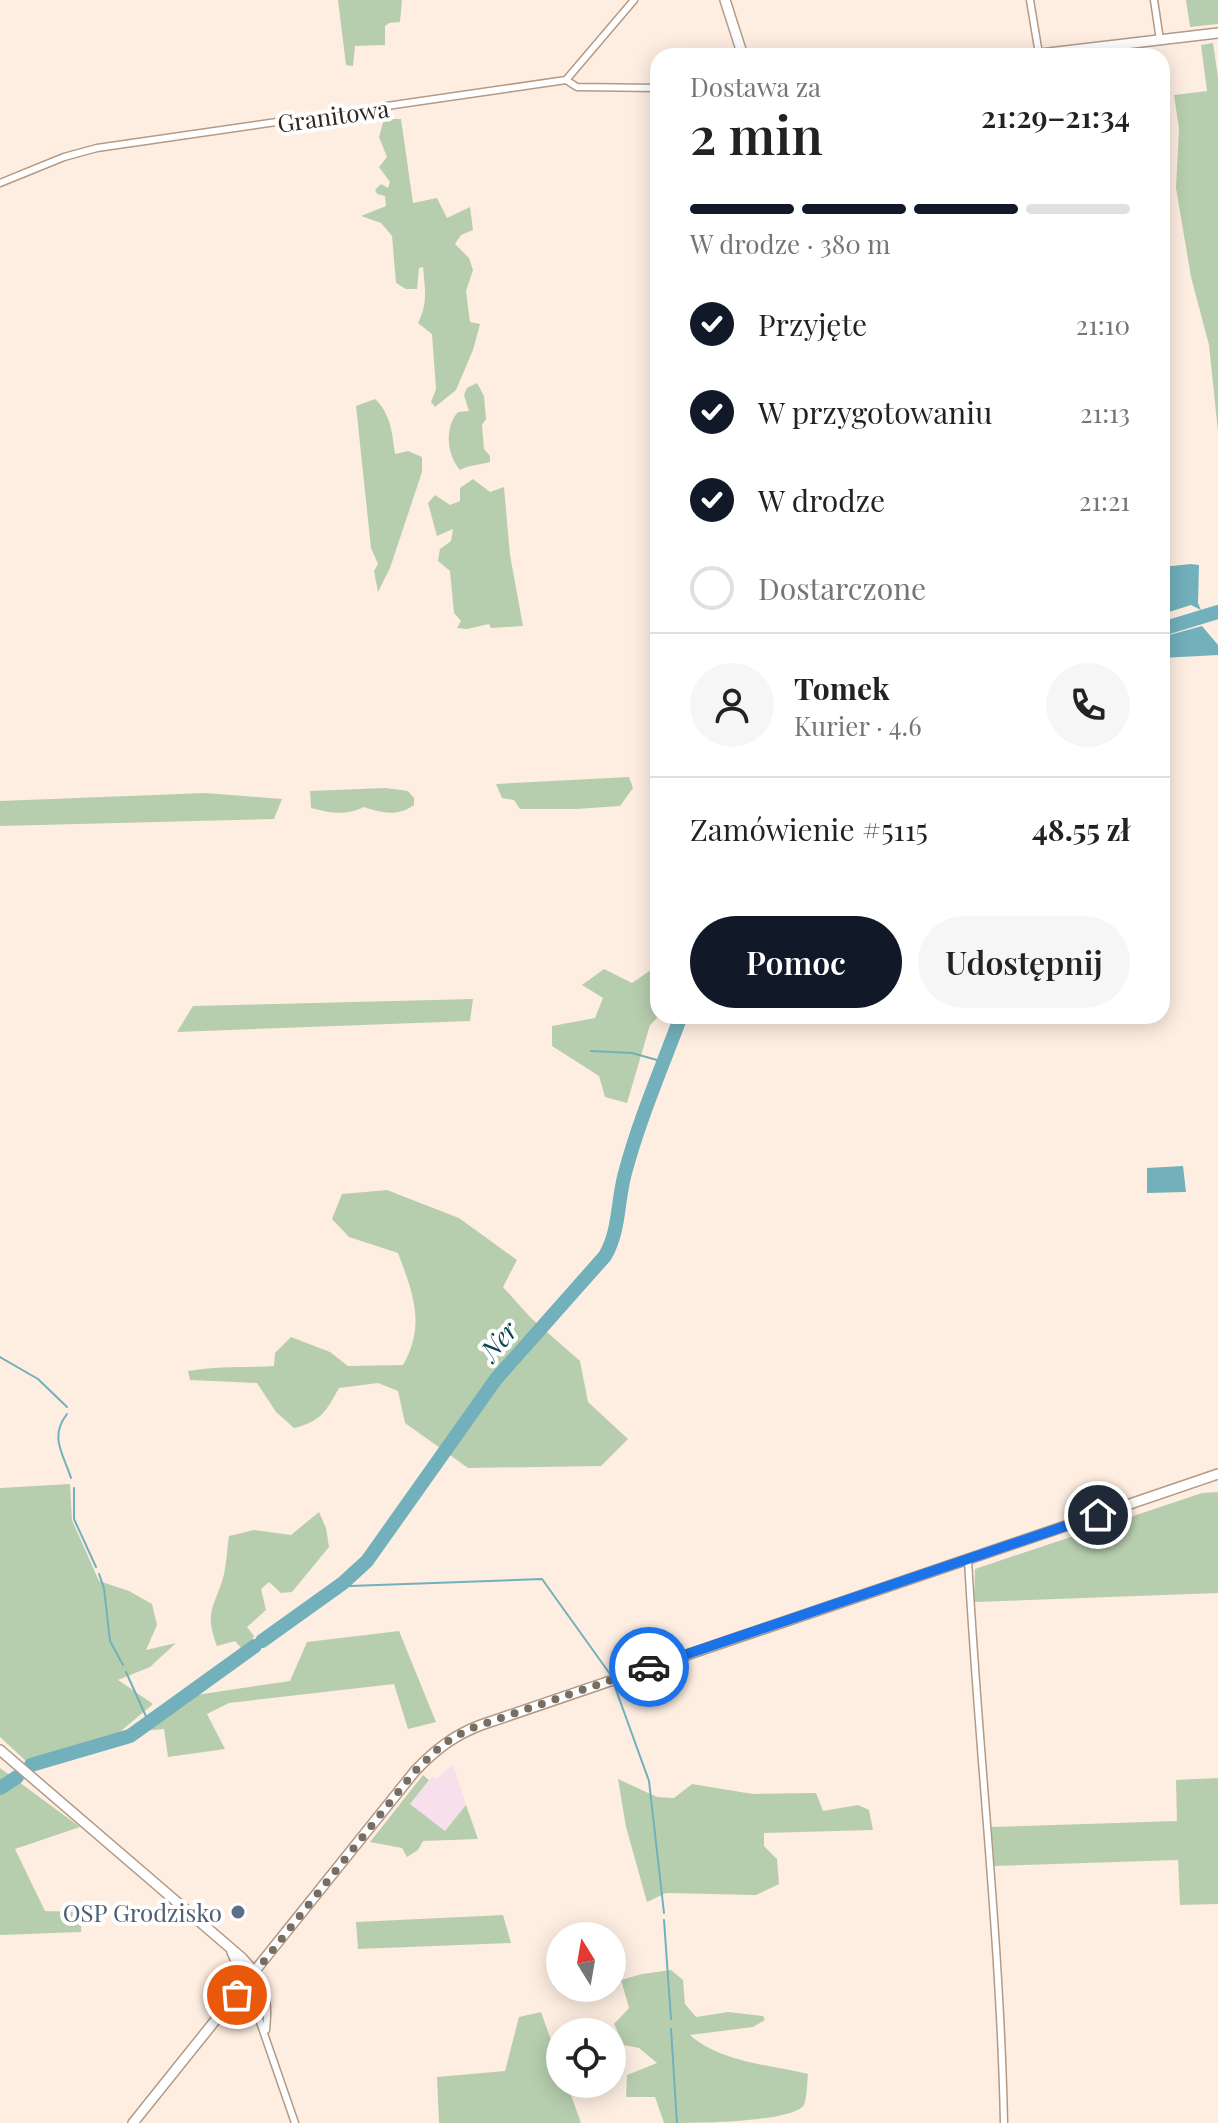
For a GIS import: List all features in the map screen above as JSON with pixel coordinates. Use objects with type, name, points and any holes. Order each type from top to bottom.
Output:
[{"type":"main road","points":[[725,0],[740,48]]},
{"type":"main road","points":[[1091,48],[1218,33]]},
{"type":"main road","points":[[133,2123],[415,1771],[435,1750],[451,1739],[481,1725],[1218,1474]]},
{"type":"main road","points":[[0,1750],[250,1967],[250,1978]]},
{"type":"street","points":[[566,80],[634,0]]},
{"type":"street","points":[[1030,0],[1038,48]]},
{"type":"street","points":[[1154,0],[1160,40]]},
{"type":"street","name":"Granitowa","points":[[0,183],[64,157],[97,148],[566,80],[577,87],[650,88]]},
{"type":"street","points":[[968,1559],[975,1687],[997,1940],[1004,2123]]},
{"type":"street","points":[[266,2034],[267,1998],[263,1989],[250,1978],[248,1986],[295,2123]]},
{"type":"shaded area","points":[[453,1764],[466,1805],[445,1831],[410,1804],[433,1776],[437,1779]]},
{"type":"green space","points":[[338,0],[402,0],[400,22],[385,26],[385,45],[355,46],[353,66],[346,65]]},
{"type":"green space","points":[[1186,0],[1218,0],[1218,24],[1190,27]]},
{"type":"green space","points":[[1213,43],[1218,77],[1218,432],[1209,345],[1191,277],[1176,188],[1179,129],[1174,95],[1207,91],[1201,45]]},
{"type":"green space","points":[[384,119],[401,119],[413,203],[437,198],[447,218],[470,207],[473,230],[461,235],[455,244],[469,258],[473,270],[466,291],[470,322],[480,324],[456,390],[435,407],[431,402],[436,389],[432,334],[418,323],[425,302],[423,267],[419,268],[417,289],[406,289],[396,283],[392,236],[381,223],[361,216],[386,206],[385,196],[377,194],[375,190],[381,184],[388,188],[390,182],[379,167],[387,157],[379,137]]},
{"type":"green space","points":[[477,383],[484,396],[484,449],[490,456],[490,462],[460,470],[452,457],[449,433],[458,412],[469,411],[464,395],[467,388]]},
{"type":"green space","points":[[375,399],[388,417],[395,454],[408,451],[422,457],[422,472],[390,568],[378,592],[374,571],[378,564],[371,548],[356,406]]},
{"type":"green space","points":[[473,479],[490,492],[504,487],[510,555],[523,626],[491,628],[489,624],[457,628],[461,621],[454,613],[450,571],[438,561],[440,549],[451,541],[453,529],[437,536],[428,503],[435,495],[450,505],[460,501],[460,488]]},
{"type":"green space","points":[[629,777],[633,788],[620,806],[576,809],[520,809],[514,800],[502,798],[496,784]]},
{"type":"green space","points":[[385,788],[408,791],[414,798],[414,805],[389,813],[364,807],[338,813],[311,808],[310,791]]},
{"type":"green space","points":[[205,793],[282,799],[274,819],[0,826],[0,801]]},
{"type":"green space","points":[[604,969],[632,983],[650,971],[651,1024],[627,1103],[605,1097],[599,1076],[552,1046],[552,1026],[595,1018],[603,998],[582,985]]},
{"type":"green space","points":[[473,999],[470,1021],[177,1032],[193,1006]]},
{"type":"green space","points":[[387,1190],[459,1218],[517,1260],[503,1287],[531,1318],[580,1361],[588,1402],[628,1439],[601,1466],[468,1468],[405,1423],[398,1391],[378,1383],[339,1388],[322,1414],[294,1428],[276,1412],[257,1383],[190,1380],[188,1371],[274,1366],[275,1353],[291,1337],[330,1352],[348,1366],[403,1365],[414,1336],[415,1309],[398,1253],[349,1237],[332,1219],[342,1194]]},
{"type":"green space","points":[[70,1484],[72,1520],[99,1581],[129,1591],[152,1604],[157,1625],[146,1650],[176,1643],[150,1667],[118,1680],[153,1704],[115,1736],[27,1762],[0,1737],[0,1488]]},
{"type":"green space","points":[[1218,1492],[1218,1593],[974,1602],[975,1569],[1202,1493]]},
{"type":"green space","points":[[319,1512],[329,1547],[292,1592],[281,1593],[269,1582],[261,1589],[266,1610],[247,1627],[254,1636],[249,1647],[243,1650],[235,1641],[217,1646],[211,1616],[224,1574],[229,1536],[254,1530],[291,1535]]},
{"type":"green space","points":[[399,1631],[436,1722],[408,1729],[394,1684],[229,1703],[207,1714],[225,1749],[168,1757],[164,1729],[143,1731],[196,1695],[290,1681],[307,1642]]},
{"type":"green space","points":[[0,1768],[80,1827],[15,1849],[45,1911],[82,1912],[81,1932],[0,1935]]},
{"type":"green space","points":[[423,1775],[429,1780],[410,1804],[445,1831],[466,1805],[478,1839],[423,1841],[418,1850],[407,1857],[402,1848],[370,1842]]},
{"type":"green space","points":[[1218,1778],[1218,1904],[1180,1905],[1178,1860],[994,1866],[991,1827],[1177,1821],[1176,1780]]},
{"type":"green space","points":[[618,1779],[657,1797],[674,1798],[692,1784],[753,1794],[816,1793],[823,1811],[858,1805],[869,1810],[873,1830],[764,1833],[764,1846],[777,1859],[779,1884],[756,1895],[666,1893],[647,1902],[626,1827]]},
{"type":"green space","points":[[503,1915],[511,1943],[358,1949],[356,1922]]},
{"type":"green space","points":[[671,1970],[683,1980],[685,2004],[696,2017],[728,2012],[763,2016],[765,2020],[753,2027],[690,2035],[730,2057],[808,2074],[804,2105],[796,2111],[762,2119],[664,2123],[655,2097],[626,2097],[627,2075],[657,2063],[639,2048],[626,2045],[626,2018],[620,2018],[629,2008],[626,1979]]},
{"type":"green space","points":[[541,2012],[546,2026],[546,2098],[572,2098],[581,2123],[439,2123],[437,2077],[505,2071],[519,2017]]},
{"type":"water","points":[[1199,565],[1198,603],[1201,610],[1191,605],[1170,612],[1170,566]]},
{"type":"water","points":[[1202,626],[1218,645],[1218,655],[1170,658],[1170,635]]},
{"type":"water","points":[[1183,1166],[1186,1192],[1147,1193],[1147,1168]]},
{"type":"waterway","name":"Ner","points":[[1170,627],[1218,612]]},
{"type":"waterway","name":"Ner","points":[[262,1641],[343,1583],[367,1561],[496,1379],[605,1256],[613,1236],[631,1153],[678,1024]]},
{"type":"waterway","points":[[591,1051],[632,1053],[664,1062]]},
{"type":"waterway","points":[[0,1357],[38,1379],[67,1407]]},
{"type":"waterway","points":[[67,1414],[58,1438],[71,1478]]},
{"type":"waterway","points":[[74,1488],[74,1519],[96,1567]]},
{"type":"waterway","points":[[99,1574],[104,1588],[110,1641],[123,1665]]},
{"type":"waterway","points":[[343,1583],[350,1586],[542,1579],[610,1674]]},
{"type":"waterway","name":"Ner","points":[[31,1765],[130,1736],[255,1646]]},
{"type":"waterway","points":[[126,1672],[149,1723]]},
{"type":"waterway","points":[[615,1687],[649,1781],[664,1913]]},
{"type":"waterway","name":"Ner","points":[[0,1788],[17,1777]]},
{"type":"waterway","points":[[664,1920],[671,2019]]},
{"type":"waterway","points":[[671,2029],[677,2123]]},
{"type":"way so far","points":[[237,1995],[415,1771],[443,1744],[481,1725],[649,1667]]},
{"type":"place","name":"OSP Grodzisko","points":[[238,1912]]},
{"type":"route","points":[[649,1667],[1098,1515]]}]
